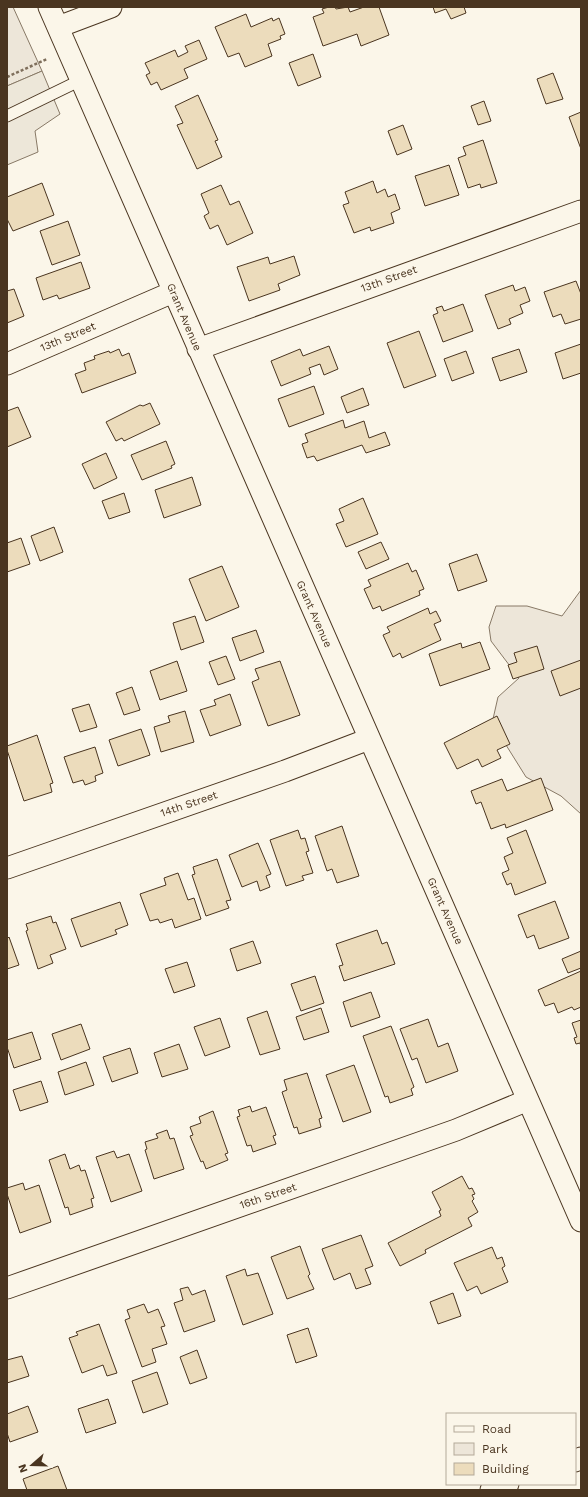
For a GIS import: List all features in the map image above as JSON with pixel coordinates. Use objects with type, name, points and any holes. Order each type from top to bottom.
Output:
[{"type":"street","name":"Grant Avenue","points":[[49,7],[581,1221]]},
{"type":"street","points":[[58,27],[111,7]]},
{"type":"street","name":"13th Street","points":[[198,349],[581,211]]},
{"type":"street","name":"13th Street","points":[[7,364],[173,292]]},
{"type":"street","name":"14th Street","points":[[7,868],[291,770],[369,739]]},
{"type":"street","name":"16th Street","points":[[7,1288],[456,1130],[528,1100]]},
{"type":"street","points":[[491,1490],[505,1485]]},
{"type":"lane","points":[[7,116],[81,80]]},
{"type":"path","points":[[7,77],[68,49]]},
{"type":"green space","points":[[7,7],[13,7],[42,71],[7,86]]},
{"type":"green space","points":[[581,590],[581,814],[561,796],[526,777],[501,737],[493,719],[498,697],[519,678],[491,641],[489,627],[496,606],[527,606],[562,616]]},
{"type":"shaded area","points":[[42,71],[60,114],[35,131],[38,152],[7,165],[7,86]]},
{"type":"building","points":[[335,7],[336,9],[348,7],[350,12],[364,7],[379,7],[389,35],[361,46],[357,34],[323,46],[313,17],[324,13],[322,9]]},
{"type":"building","points":[[433,7],[464,7],[466,13],[451,19],[446,9],[435,13]]},
{"type":"building","points":[[246,14],[251,27],[272,18],[273,21],[279,18],[285,34],[280,36],[281,39],[268,44],[272,56],[245,67],[239,53],[228,57],[215,27]]},
{"type":"building","points":[[199,40],[207,59],[184,69],[188,78],[161,90],[157,82],[151,85],[146,75],[150,73],[145,63],[175,50],[178,57],[188,52],[185,46]]},
{"type":"building","points":[[313,54],[321,77],[298,86],[289,63]]},
{"type":"building","points":[[553,73],[563,99],[546,104],[537,79]]},
{"type":"building","points":[[198,95],[218,140],[215,141],[222,157],[197,169],[177,125],[183,123],[175,106]]},
{"type":"building","points":[[484,101],[491,121],[478,125],[471,106]]},
{"type":"building","points":[[581,112],[581,149],[569,117]]},
{"type":"building","points":[[403,125],[412,149],[397,155],[388,131]]},
{"type":"building","points":[[483,140],[497,183],[481,188],[480,184],[468,188],[458,158],[466,155],[463,147]]},
{"type":"building","points":[[449,165],[459,195],[425,206],[415,176]]},
{"type":"building","points":[[373,181],[377,193],[385,189],[388,197],[395,194],[400,209],[391,213],[394,223],[371,231],[370,227],[354,233],[343,205],[349,203],[345,192]]},
{"type":"building","points":[[42,183],[54,215],[13,231],[7,219],[7,197]]},
{"type":"building","points":[[221,185],[230,205],[239,201],[253,233],[227,245],[218,225],[210,229],[204,216],[209,213],[201,194]]},
{"type":"building","points":[[68,221],[80,255],[52,265],[40,231]]},
{"type":"building","points":[[294,256],[300,275],[278,284],[280,290],[249,301],[237,267],[268,257],[270,264]]},
{"type":"building","points":[[81,262],[90,288],[59,299],[57,295],[43,300],[36,278]]},
{"type":"building","points":[[576,281],[581,294],[581,319],[565,324],[561,314],[553,317],[544,292]]},
{"type":"building","points":[[513,285],[515,291],[525,287],[530,301],[520,305],[523,313],[509,319],[511,324],[498,329],[485,295]]},
{"type":"building","points":[[14,289],[24,316],[7,323],[7,291]]},
{"type":"building","points":[[463,304],[473,331],[443,342],[433,315],[438,313],[436,308],[442,306],[444,311]]},
{"type":"building","points":[[419,331],[436,376],[404,388],[387,343]]},
{"type":"building","points":[[581,344],[581,373],[563,379],[555,353]]},
{"type":"building","points":[[329,346],[338,369],[324,375],[320,364],[309,368],[311,374],[281,386],[271,361],[300,349],[303,356]]},
{"type":"building","points":[[119,349],[122,356],[129,353],[136,373],[82,393],[75,374],[86,370],[84,363],[95,359],[94,356],[109,351],[110,353]]},
{"type":"building","points":[[519,349],[527,372],[500,381],[492,358]]},
{"type":"building","points":[[466,351],[474,373],[452,381],[444,359]]},
{"type":"building","points":[[314,386],[324,414],[289,427],[278,399]]},
{"type":"building","points":[[363,388],[369,405],[347,413],[341,397]]},
{"type":"building","points":[[150,403],[160,424],[124,441],[122,438],[116,441],[106,422],[140,405],[143,406]]},
{"type":"building","points":[[18,407],[31,437],[7,447],[7,411]]},
{"type":"building","points":[[343,420],[345,428],[364,421],[369,438],[385,432],[390,445],[366,453],[362,445],[317,461],[314,456],[307,458],[302,444],[308,442],[305,434]]},
{"type":"building","points":[[166,441],[175,464],[171,466],[172,468],[142,480],[131,455]]},
{"type":"building","points":[[106,453],[117,478],[94,489],[82,464]]},
{"type":"building","points":[[192,477],[201,505],[164,518],[155,490]]},
{"type":"building","points":[[124,493],[130,512],[109,519],[102,501]]},
{"type":"building","points":[[363,498],[378,534],[346,547],[336,524],[344,521],[339,509]]},
{"type":"building","points":[[54,527],[63,552],[40,561],[31,536]]},
{"type":"building","points":[[21,538],[30,564],[7,572],[7,543]]},
{"type":"building","points":[[381,542],[389,559],[366,569],[358,552]]},
{"type":"building","points":[[477,554],[487,581],[458,591],[449,564]]},
{"type":"building","points":[[408,563],[412,572],[416,570],[424,589],[419,591],[420,595],[382,611],[380,606],[373,609],[364,589],[371,586],[368,580]]},
{"type":"building","points":[[222,566],[239,607],[206,621],[189,579]]},
{"type":"building","points":[[428,608],[430,614],[436,611],[441,621],[434,624],[441,640],[402,658],[400,653],[393,657],[383,635],[390,632],[387,627]]},
{"type":"building","points":[[195,616],[204,642],[181,650],[173,623]]},
{"type":"building","points":[[256,630],[264,652],[240,661],[232,638]]},
{"type":"building","points":[[480,642],[490,669],[440,686],[429,654],[461,643],[462,648]]},
{"type":"building","points":[[537,646],[544,669],[513,679],[508,665],[517,662],[514,653]]},
{"type":"building","points":[[226,656],[235,679],[218,685],[209,662]]},
{"type":"building","points":[[581,660],[581,688],[560,696],[551,671]]},
{"type":"building","points":[[177,661],[187,691],[160,700],[150,671]]},
{"type":"building","points":[[280,661],[300,715],[268,726],[252,682],[259,679],[255,669]]},
{"type":"building","points":[[132,687],[140,710],[124,715],[116,693]]},
{"type":"building","points":[[230,694],[241,725],[210,736],[200,710],[216,705],[214,700]]},
{"type":"building","points":[[89,704],[97,727],[80,732],[72,709]]},
{"type":"building","points":[[185,711],[194,742],[161,752],[154,727],[170,722],[168,716]]},
{"type":"building","points":[[497,716],[510,744],[497,750],[501,758],[482,767],[478,759],[457,769],[444,743]]},
{"type":"building","points":[[141,729],[150,755],[118,766],[109,740]]},
{"type":"building","points":[[37,735],[53,783],[50,784],[52,792],[24,801],[7,746]]},
{"type":"building","points":[[95,747],[103,773],[95,776],[96,781],[85,785],[83,780],[73,783],[64,757]]},
{"type":"building","points":[[541,778],[553,810],[506,828],[505,824],[491,829],[481,802],[476,804],[471,791],[502,779],[507,791]]},
{"type":"building","points":[[342,826],[359,876],[337,883],[332,869],[327,871],[315,836]]},
{"type":"building","points":[[298,830],[301,839],[305,838],[309,851],[306,852],[313,873],[302,876],[304,880],[286,886],[270,840]]},
{"type":"building","points":[[526,830],[546,883],[515,895],[511,883],[507,885],[502,873],[509,870],[504,857],[513,853],[507,838]]},
{"type":"building","points":[[258,843],[271,874],[266,876],[270,887],[260,891],[257,881],[242,887],[229,855]]},
{"type":"building","points":[[217,859],[231,900],[226,901],[229,908],[206,916],[192,875],[195,874],[193,867]]},
{"type":"building","points":[[178,873],[188,900],[194,898],[201,919],[175,928],[172,919],[160,923],[158,919],[150,921],[140,894],[166,885],[164,878]]},
{"type":"building","points":[[555,901],[569,938],[539,949],[534,935],[527,938],[518,915]]},
{"type":"building","points":[[120,902],[128,925],[115,930],[117,934],[81,947],[71,919]]},
{"type":"building","points":[[51,916],[53,923],[56,922],[66,949],[50,955],[53,963],[38,969],[26,931],[28,930],[26,924]]},
{"type":"building","points":[[377,930],[382,944],[387,942],[395,964],[344,981],[339,966],[343,965],[336,944]]},
{"type":"building","points":[[9,937],[19,965],[7,969],[7,939]]},
{"type":"building","points":[[253,941],[261,963],[237,971],[230,949]]},
{"type":"building","points":[[581,951],[581,968],[568,973],[562,959]]},
{"type":"building","points":[[187,962],[195,986],[174,993],[165,969]]},
{"type":"building","points":[[581,971],[581,1007],[574,1010],[572,1007],[558,1013],[554,1003],[545,1006],[538,990]]},
{"type":"building","points":[[315,976],[324,1003],[301,1011],[291,984]]},
{"type":"building","points":[[371,992],[380,1017],[351,1027],[343,1002]]},
{"type":"building","points":[[321,1008],[329,1032],[304,1040],[296,1017]]},
{"type":"building","points":[[267,1011],[280,1049],[260,1055],[247,1018]]},
{"type":"building","points":[[220,1018],[230,1047],[205,1056],[194,1027]]},
{"type":"building","points":[[428,1019],[438,1047],[448,1043],[458,1071],[426,1083],[417,1058],[412,1060],[400,1029]]},
{"type":"building","points":[[581,1020],[581,1047],[580,1043],[576,1044],[574,1038],[577,1037],[572,1023]]},
{"type":"building","points":[[81,1024],[90,1049],[61,1060],[52,1034]]},
{"type":"building","points":[[391,1026],[414,1087],[411,1089],[413,1095],[390,1103],[388,1096],[385,1097],[363,1036]]},
{"type":"building","points":[[32,1032],[41,1059],[14,1068],[7,1047],[7,1040]]},
{"type":"building","points":[[179,1044],[188,1069],[162,1077],[154,1053]]},
{"type":"building","points":[[130,1048],[138,1073],[112,1082],[103,1057]]},
{"type":"building","points":[[86,1062],[94,1085],[65,1095],[58,1072]]},
{"type":"building","points":[[354,1065],[371,1112],[343,1122],[326,1075]]},
{"type":"building","points":[[307,1073],[322,1118],[319,1119],[321,1127],[299,1134],[297,1127],[294,1128],[282,1092],[287,1090],[284,1080]]},
{"type":"building","points":[[41,1081],[48,1102],[20,1111],[13,1090]]},
{"type":"building","points":[[250,1106],[252,1112],[266,1107],[276,1135],[273,1136],[276,1144],[253,1152],[251,1145],[247,1146],[237,1117],[240,1116],[238,1110]]},
{"type":"building","points":[[213,1111],[228,1153],[225,1154],[228,1160],[206,1169],[203,1161],[201,1162],[190,1136],[193,1135],[190,1127],[201,1123],[199,1117]]},
{"type":"building","points":[[167,1130],[170,1139],[174,1138],[184,1169],[154,1179],[145,1150],[147,1149],[145,1142],[158,1138],[156,1134]]},
{"type":"building","points":[[114,1151],[117,1158],[129,1154],[142,1191],[111,1202],[96,1157]]},
{"type":"building","points":[[65,1154],[70,1169],[79,1165],[81,1171],[85,1170],[94,1198],[91,1199],[93,1207],[70,1215],[68,1207],[65,1208],[49,1160]]},
{"type":"building","points":[[462,1176],[469,1189],[472,1188],[475,1194],[472,1195],[474,1199],[472,1201],[478,1212],[468,1218],[472,1226],[425,1250],[426,1253],[400,1266],[388,1243],[441,1216],[439,1211],[441,1210],[432,1192]]},
{"type":"building","points":[[23,1183],[25,1190],[39,1185],[51,1222],[20,1233],[7,1194],[7,1188]]},
{"type":"building","points":[[361,1235],[373,1266],[365,1269],[371,1284],[356,1289],[350,1273],[334,1280],[322,1249]]},
{"type":"building","points":[[300,1246],[310,1274],[308,1276],[314,1289],[287,1299],[271,1257]]},
{"type":"building","points":[[492,1247],[497,1259],[502,1257],[505,1266],[502,1268],[508,1282],[481,1294],[477,1286],[467,1291],[454,1263]]},
{"type":"building","points":[[245,1269],[247,1276],[258,1273],[273,1314],[243,1325],[226,1276]]},
{"type":"building","points":[[188,1287],[192,1295],[205,1290],[215,1321],[184,1332],[174,1303],[183,1300],[180,1289]]},
{"type":"building","points":[[453,1293],[461,1316],[438,1324],[430,1302]]},
{"type":"building","points":[[144,1304],[148,1313],[158,1309],[165,1326],[161,1327],[167,1344],[152,1349],[156,1362],[142,1367],[125,1320],[130,1318],[127,1310]]},
{"type":"building","points":[[99,1324],[117,1373],[107,1376],[103,1365],[82,1373],[69,1338],[78,1335],[76,1332]]},
{"type":"building","points":[[308,1328],[317,1356],[296,1363],[287,1335]]},
{"type":"building","points":[[197,1350],[207,1378],[190,1384],[180,1357]]},
{"type":"building","points":[[22,1356],[29,1376],[7,1383],[7,1360]]},
{"type":"building","points":[[157,1372],[168,1404],[143,1413],[132,1381]]},
{"type":"building","points":[[108,1399],[116,1423],[86,1433],[78,1409]]},
{"type":"building","points":[[28,1406],[38,1432],[10,1442],[7,1433],[7,1414]]},
{"type":"building","points":[[58,1466],[67,1490],[27,1490],[23,1479]]}]
